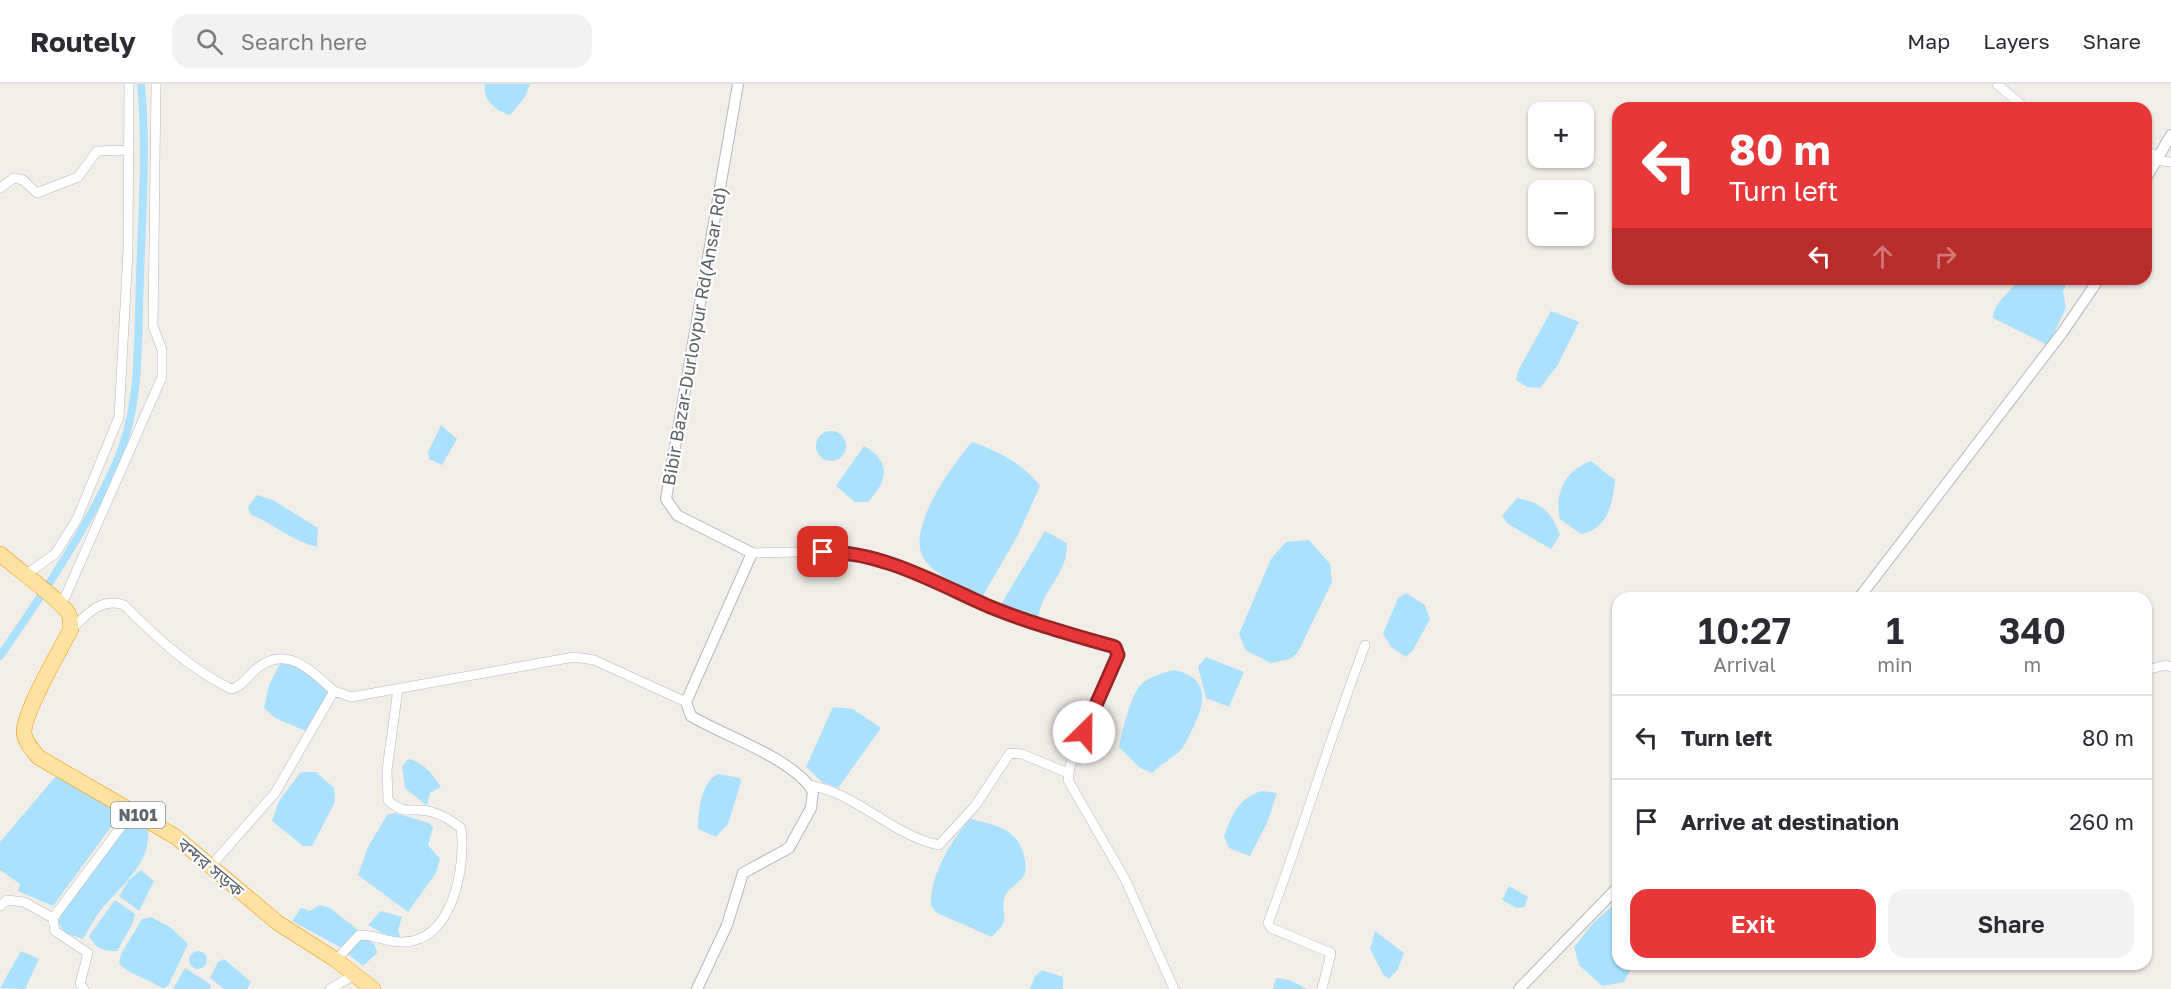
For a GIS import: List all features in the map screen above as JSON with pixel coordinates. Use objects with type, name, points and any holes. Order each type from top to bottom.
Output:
[{"type":"highway","points":[[0,554],[27,578],[59,601],[69,615],[70,629]]},
{"type":"highway","name":"বন্দর সড়ক","points":[[70,629],[28,716],[24,733],[38,757],[176,837],[278,923],[336,960],[373,989]]},
{"type":"street","points":[[27,578],[56,554],[77,519],[119,417],[126,322],[129,84]]},
{"type":"street","points":[[59,601],[162,377],[162,350],[153,326],[156,84]]},
{"type":"street","name":"Bibir Bazar-Durlovpur Rd(Ansar Rd)","points":[[738,84],[666,499],[677,515],[752,553]]},
{"type":"street","points":[[1996,84],[2018,102]]},
{"type":"street","points":[[2171,135],[2153,156],[2171,162]]},
{"type":"street","points":[[0,188],[14,178],[23,180],[37,193],[78,177],[97,151],[129,150]]},
{"type":"street","points":[[1864,592],[2062,333],[2095,285]]},
{"type":"street","points":[[697,989],[727,925],[743,873],[789,848],[811,808],[813,791],[808,784],[782,763],[691,716],[686,702],[752,553],[847,551],[930,579],[990,607],[1115,647],[1118,655],[1068,773],[1071,786],[1125,879],[1174,989]]},
{"type":"street","points":[[70,629],[98,605],[115,602],[124,605],[166,647],[205,676],[231,689],[237,687],[265,661],[289,658],[313,673],[334,691],[351,697],[574,657],[594,660],[686,702]]},
{"type":"street","points":[[1322,989],[1331,953],[1271,928],[1268,923],[1313,797],[1329,742],[1365,645]]},
{"type":"street","points":[[2152,668],[2166,665],[2171,667]]},
{"type":"street","points":[[336,960],[359,934],[401,943],[422,938],[442,922],[460,876],[464,852],[461,828],[430,811],[405,811],[388,800],[387,770],[398,689]]},
{"type":"street","points":[[210,867],[275,793],[334,691]]},
{"type":"street","points":[[808,784],[835,791],[886,824],[939,844],[975,806],[1010,753],[1022,754],[1068,773]]},
{"type":"street","points":[[84,989],[80,984],[88,953],[55,931],[53,918],[132,812]]},
{"type":"street","points":[[1519,989],[1612,892]]},
{"type":"street","points":[[0,906],[7,900],[16,900],[53,918]]},
{"type":"street","points":[[330,989],[356,974]]},
{"type":"water","points":[[485,84],[530,84],[525,97],[510,115],[491,104],[486,95]]},
{"type":"water","points":[[2014,285],[2066,285],[2063,291],[2066,308],[2048,345],[1993,318],[1996,306]]},
{"type":"water","points":[[1551,311],[1579,322],[1557,366],[1540,388],[1527,387],[1516,380],[1519,369]]},
{"type":"water","points":[[441,425],[457,439],[442,465],[429,459],[428,452]]},
{"type":"water","points":[[831,431],[837,432],[845,440],[845,452],[837,460],[831,461],[825,460],[817,452],[816,446],[817,440],[825,432]]},
{"type":"water","points":[[972,442],[1010,459],[1034,478],[1040,486],[1018,535],[981,599],[932,568],[922,555],[920,542],[927,512],[935,496],[954,465]]},
{"type":"water","points":[[864,446],[879,458],[883,465],[883,479],[868,502],[855,502],[836,486]]},
{"type":"water","points":[[1591,461],[1615,480],[1614,489],[1603,521],[1597,527],[1581,534],[1560,519],[1560,492],[1574,470]]},
{"type":"water","points":[[257,495],[273,500],[318,528],[317,547],[299,541],[250,514],[248,507]]},
{"type":"water","points":[[1517,498],[1539,505],[1553,520],[1560,535],[1551,549],[1508,524],[1502,516]]},
{"type":"water","points":[[1045,531],[1067,543],[1063,564],[1044,599],[1038,618],[1000,606]]},
{"type":"water","points":[[1309,540],[1330,564],[1332,582],[1298,652],[1290,659],[1271,663],[1245,650],[1239,634],[1271,559],[1286,542]]},
{"type":"water","points":[[1406,593],[1425,605],[1430,619],[1413,650],[1406,657],[1391,647],[1383,634],[1398,598]]},
{"type":"water","points":[[1206,657],[1244,672],[1229,707],[1206,698],[1198,667]]},
{"type":"water","points":[[281,662],[304,668],[329,692],[308,732],[275,718],[264,708],[269,685]]},
{"type":"water","points":[[1174,670],[1185,673],[1199,684],[1201,708],[1181,750],[1152,773],[1139,767],[1119,747],[1120,740],[1139,687],[1150,678]]},
{"type":"water","points":[[833,707],[853,709],[881,728],[838,788],[822,782],[806,767]]},
{"type":"water","points":[[408,759],[427,769],[441,787],[430,793],[427,806],[405,788],[402,767]]},
{"type":"water","points":[[301,772],[316,772],[334,788],[335,802],[312,846],[303,846],[272,821],[279,801]]},
{"type":"water","points":[[718,774],[740,778],[741,782],[728,824],[716,837],[698,829],[698,822],[704,790],[712,778]]},
{"type":"water","points":[[56,776],[122,812],[53,906],[18,891],[20,884],[0,870],[0,842]]},
{"type":"water","points":[[1262,791],[1277,793],[1267,823],[1250,856],[1229,848],[1224,837],[1237,808],[1247,798]]},
{"type":"water","points":[[395,813],[429,823],[433,828],[428,845],[440,859],[436,873],[408,912],[358,875],[368,847],[387,815]]},
{"type":"water","points":[[970,819],[998,827],[1013,836],[1019,842],[1025,861],[1025,873],[1004,899],[1004,922],[992,937],[937,913],[931,906],[938,871],[955,838]]},
{"type":"water","points":[[137,823],[148,831],[148,843],[139,866],[98,914],[83,939],[65,933],[58,922],[67,904],[125,826]]},
{"type":"water","points":[[141,870],[154,881],[139,911],[119,896],[129,880]]},
{"type":"water","points":[[1509,886],[1528,897],[1524,907],[1517,908],[1502,900]]},
{"type":"water","points":[[115,900],[135,914],[133,923],[117,951],[100,948],[89,936]]},
{"type":"water","points":[[319,905],[330,908],[357,929],[349,942],[340,947],[292,921],[301,908],[310,911]]},
{"type":"water","points":[[1612,906],[1612,970],[1630,970],[1624,982],[1602,986],[1579,965],[1574,947],[1594,922]]},
{"type":"water","points":[[381,911],[402,917],[398,930],[401,939],[391,938],[368,925]]},
{"type":"water","points":[[151,917],[170,927],[188,944],[168,986],[163,988],[128,971],[119,964],[121,954],[142,919]]},
{"type":"water","points":[[1375,931],[1404,953],[1398,969],[1389,979],[1383,974],[1370,949]]},
{"type":"water","points":[[361,939],[368,939],[375,945],[377,953],[363,966],[348,954]]},
{"type":"water","points":[[21,951],[39,959],[25,989],[0,988]]},
{"type":"water","points":[[194,951],[202,951],[207,956],[205,967],[194,969],[189,964],[189,956]]},
{"type":"water","points":[[224,959],[251,982],[247,989],[224,989],[210,978],[218,962]]},
{"type":"water","points":[[185,968],[210,984],[211,989],[173,989]]},
{"type":"water","points":[[1042,970],[1063,977],[1063,989],[1030,989],[1035,976]]},
{"type":"water","points":[[1276,978],[1289,980],[1307,989],[1273,989]]},
{"type":"waterway","points":[[0,656],[47,587],[90,516],[115,466],[130,420],[137,374],[143,206],[144,133],[141,84]]},
{"type":"route","points":[[823,552],[847,551],[889,564],[930,579],[990,607],[1062,632],[1115,647],[1118,655],[1084,732]]}]
